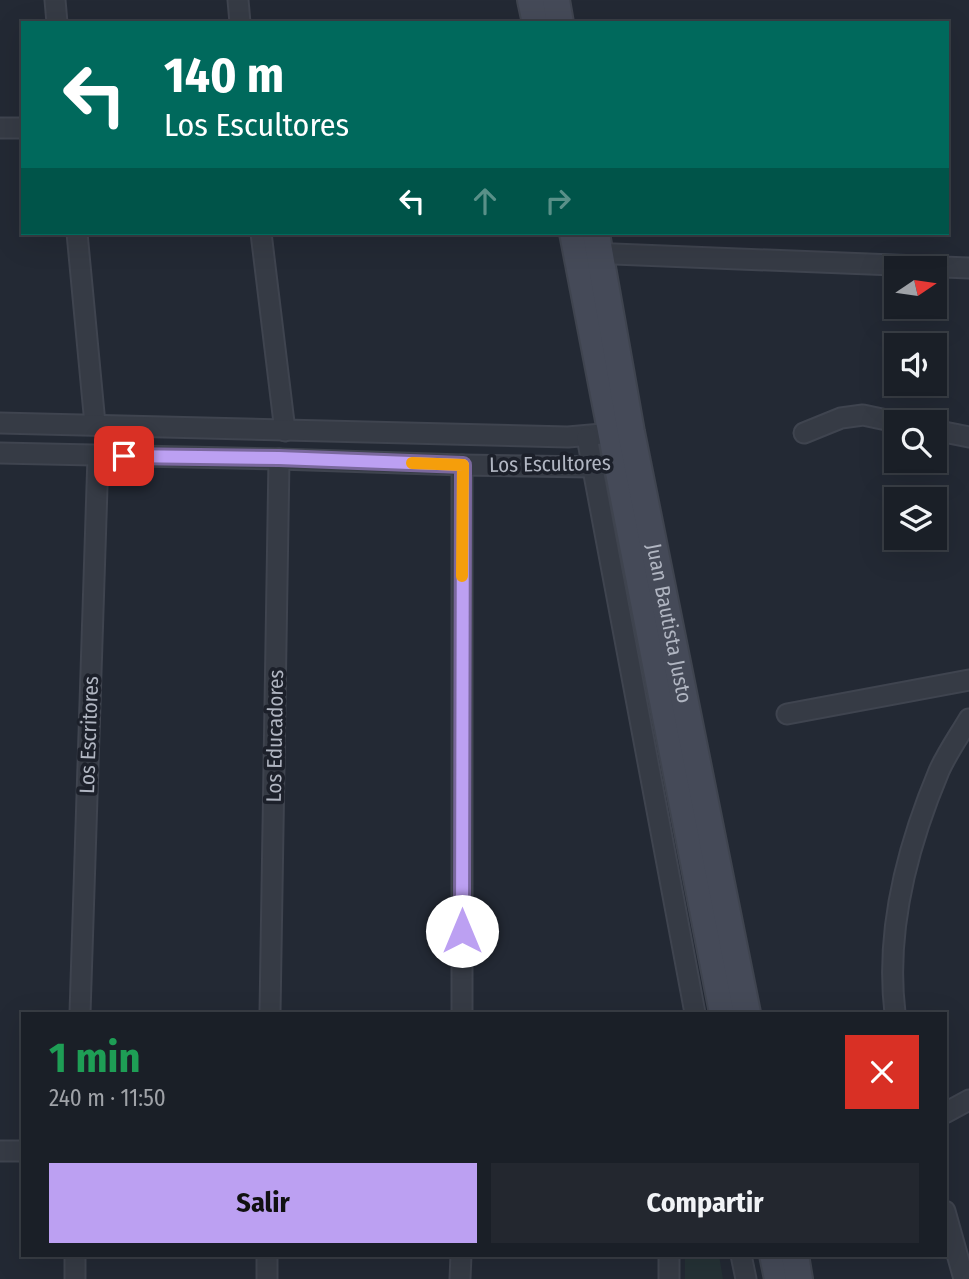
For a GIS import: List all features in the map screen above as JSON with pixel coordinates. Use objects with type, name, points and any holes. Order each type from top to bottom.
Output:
[{"type":"street","points":[[55,0],[57,21]]},
{"type":"street","points":[[238,0],[240,21]]},
{"type":"street","points":[[531,0],[536,21]]},
{"type":"street","points":[[556,0],[560,21]]},
{"type":"street","points":[[0,128],[21,128]]},
{"type":"street","points":[[77,235],[95,424]]},
{"type":"street","points":[[261,235],[285,431]]},
{"type":"street","points":[[586,243],[969,268]]},
{"type":"street","name":"Juan Bautista Justo","points":[[586,243],[610,434],[723,1012]]},
{"type":"street","points":[[804,433],[841,418],[863,415],[884,419]]},
{"type":"street","name":"Los Escultores","points":[[0,423],[285,431],[610,434]]},
{"type":"street","points":[[947,433],[969,437]]},
{"type":"street","points":[[610,434],[616,465]]},
{"type":"street","name":"Los Escultores","points":[[0,453],[279,458],[463,465],[616,465]]},
{"type":"street","name":"Los Escritores","points":[[80,1012],[98,456]]},
{"type":"street","name":"Los Educadores","points":[[270,1012],[279,458]]},
{"type":"street","points":[[462,1012],[463,465]]},
{"type":"street","name":"Juan Bautista Justo","points":[[616,465],[695,1012]]},
{"type":"street","name":"Juan Bautista Justo","points":[[616,465],[747,1012]]},
{"type":"street","points":[[787,714],[969,680]]},
{"type":"street","points":[[895,1012],[891,983],[897,906],[910,856],[940,768],[969,719]]},
{"type":"street","points":[[947,1111],[969,1100]]},
{"type":"street","points":[[0,1151],[21,1151]]},
{"type":"street","points":[[947,1218],[964,1279]]},
{"type":"street","points":[[75,1257],[75,1279]]},
{"type":"street","points":[[267,1257],[267,1279]]},
{"type":"street","points":[[460,1279],[461,1257]]},
{"type":"street","points":[[669,1257],[669,1279]]},
{"type":"street","points":[[741,1257],[746,1279]]},
{"type":"street","points":[[773,1257],[778,1279]]},
{"type":"street","points":[[794,1257],[799,1279]]},
{"type":"shaded area","points":[[685,1257],[719,1257],[723,1279],[685,1279]]},
{"type":"slow traffic","points":[[412,463],[463,465],[462,576]]},
{"type":"route","points":[[124,456],[279,458],[463,465],[462,931]]}]
